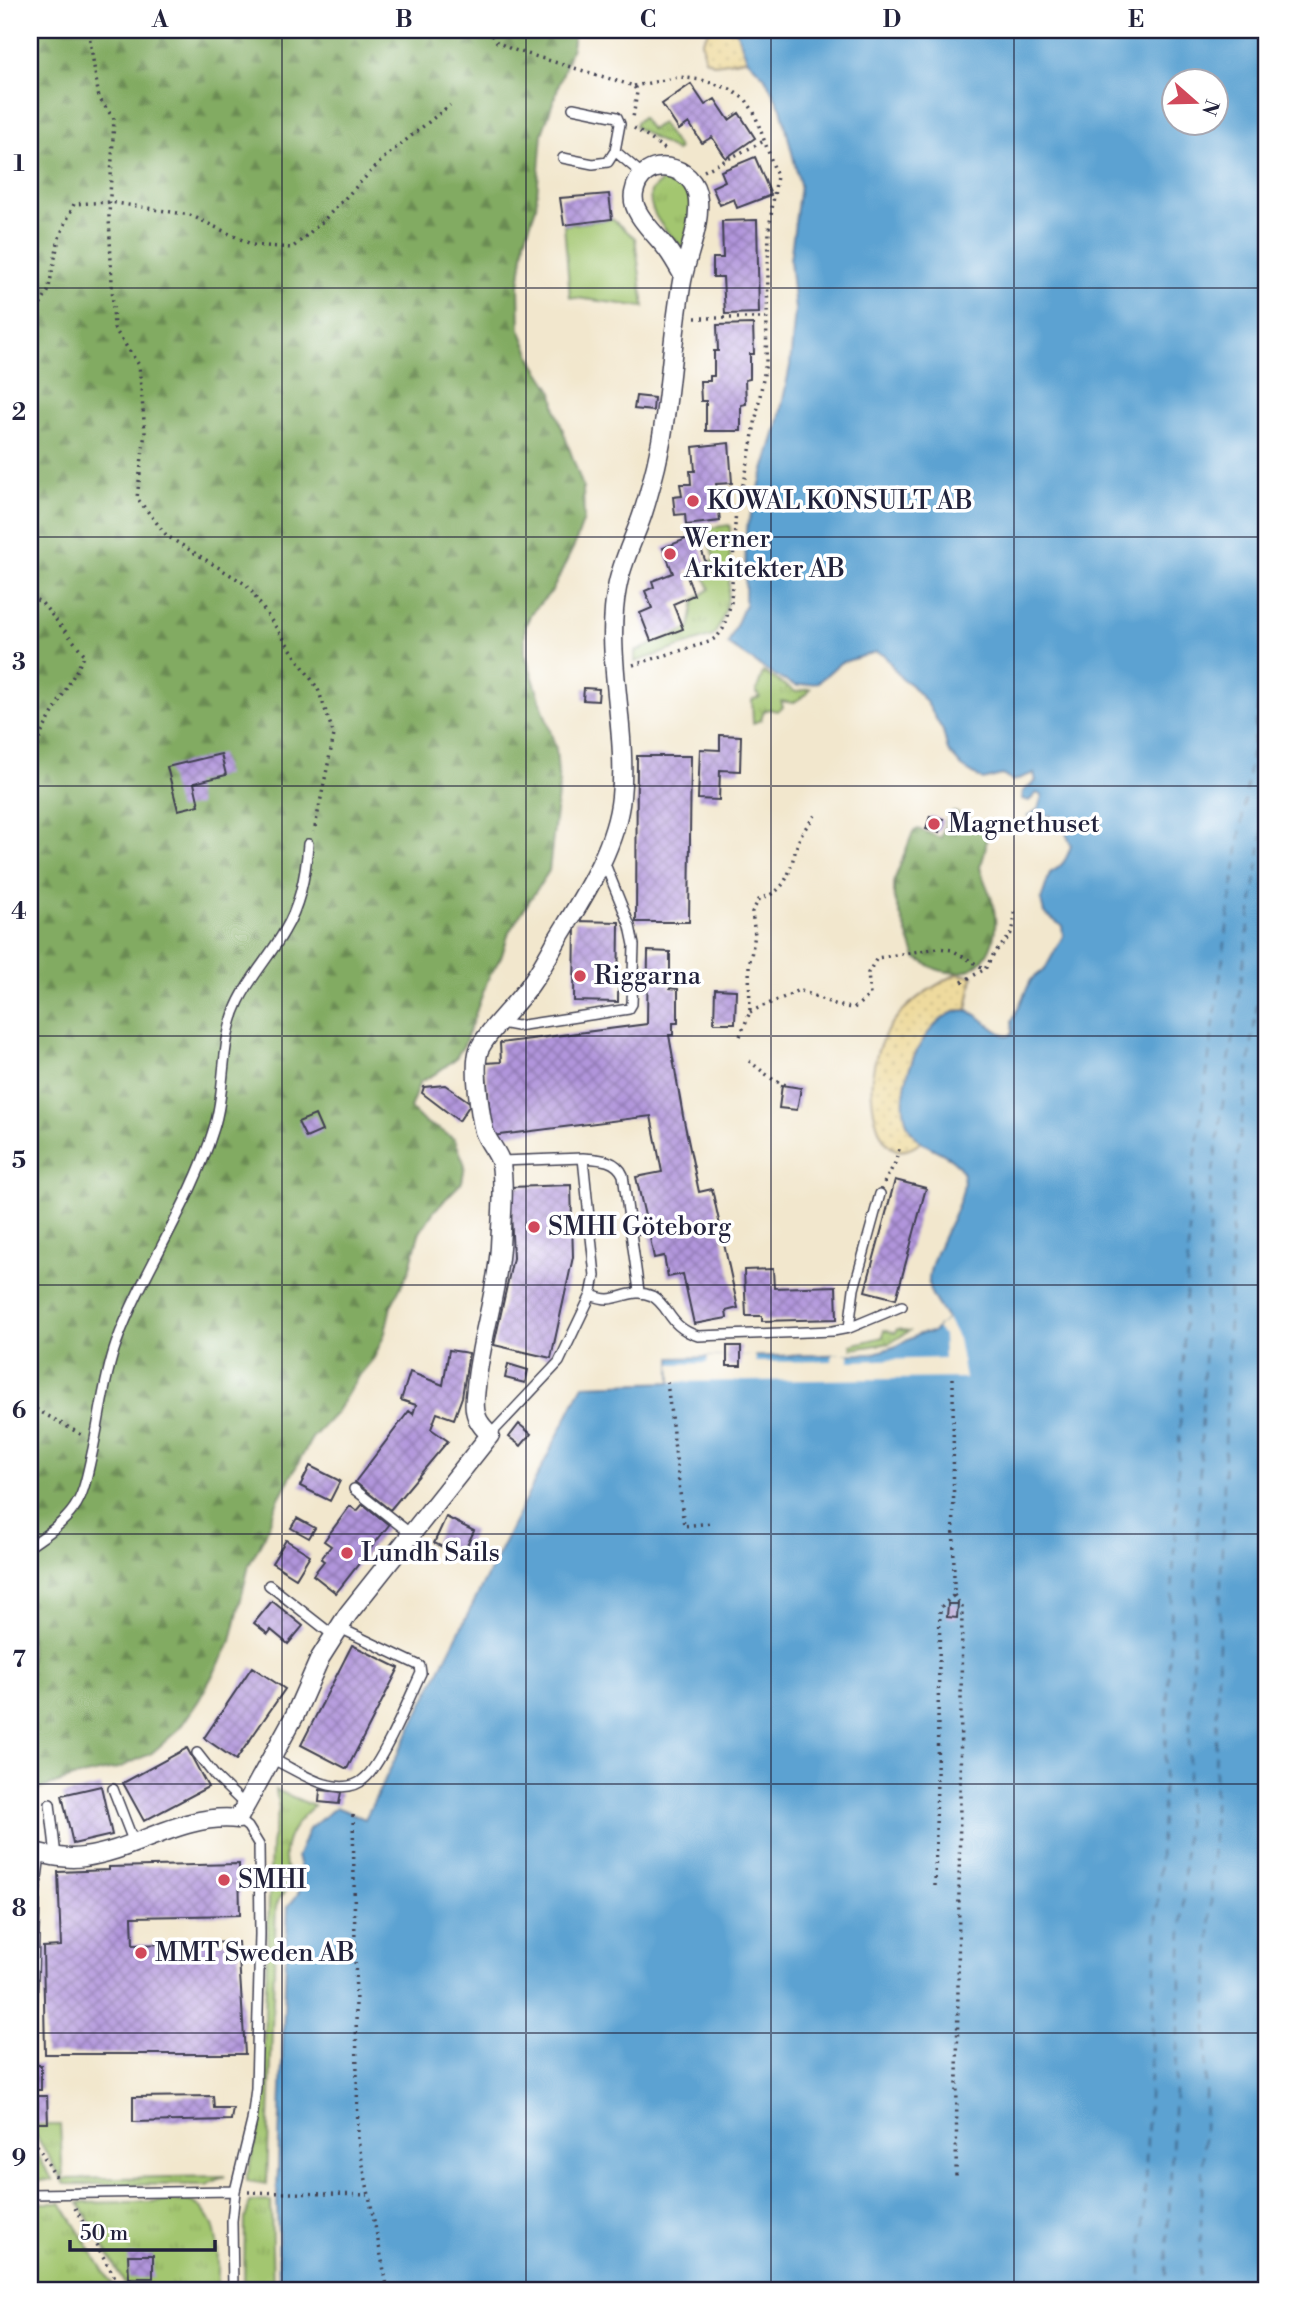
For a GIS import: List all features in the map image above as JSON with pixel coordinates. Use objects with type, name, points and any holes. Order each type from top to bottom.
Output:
[{"type":"street","points":[[42,1854],[84,1857],[134,1843],[182,1824],[241,1812],[295,1715],[320,1658],[337,1632],[490,1435],[477,1420],[475,1406],[477,1373],[499,1259],[501,1161],[485,1134],[475,1065],[484,1041],[531,984],[571,917],[615,829],[621,800],[622,769],[615,669],[616,590],[641,519],[665,423],[674,326],[683,275],[693,246],[699,199],[689,177],[669,166],[657,167],[642,174],[634,191],[633,201],[637,211],[671,253],[683,275]]},
{"type":"lane","points":[[563,158],[593,164],[608,162],[615,151],[620,124],[617,117],[573,108]]},
{"type":"lane","points":[[615,151],[642,174]]},
{"type":"lane","points":[[30,1546],[63,1521],[75,1507],[83,1489],[95,1442],[105,1383],[128,1314],[188,1196],[215,1128],[231,1020],[239,1001],[286,930],[296,906],[307,864],[308,844]]},
{"type":"lane","points":[[500,1023],[517,1026],[629,1009],[634,945],[631,926],[603,857]]},
{"type":"lane","points":[[490,1435],[559,1362],[591,1295],[595,1276],[583,1158]]},
{"type":"lane","points":[[501,1161],[583,1158],[613,1163],[620,1168],[639,1291]]},
{"type":"lane","points":[[849,1328],[854,1289],[880,1194]]},
{"type":"lane","points":[[591,1295],[606,1299],[639,1291],[655,1297],[676,1325],[698,1336],[833,1331],[849,1328],[902,1307]]},
{"type":"lane","points":[[354,1489],[411,1534]]},
{"type":"lane","points":[[269,1585],[337,1632],[420,1666],[421,1673],[384,1750],[364,1779],[344,1786],[323,1783],[270,1758]]},
{"type":"lane","points":[[197,1754],[241,1812],[259,1845],[256,2088],[252,2121],[235,2191],[232,2221],[233,2291]]},
{"type":"lane","points":[[113,1789],[134,1843]]},
{"type":"lane","points":[[31,2051],[34,1894],[50,1804]]},
{"type":"lane","points":[[30,2194],[235,2191]]},
{"type":"path","points":[[81,30],[89,34],[99,98],[114,119],[110,202],[114,328],[139,365],[145,432],[137,498],[167,536],[247,585],[317,690],[334,735],[315,830],[308,844]]},
{"type":"path","points":[[439,30],[446,30]]},
{"type":"path","points":[[486,30],[497,42],[511,50],[567,68]]},
{"type":"path","points":[[615,669],[709,642],[718,637],[723,629],[731,603],[736,506],[745,478],[766,363],[769,229],[777,176],[754,112],[746,100],[730,89],[702,80],[679,77],[634,86]]},
{"type":"path","points":[[30,323],[48,292],[59,238],[74,204],[110,202],[190,215],[253,246],[292,248],[322,222],[386,156],[450,106]]},
{"type":"path","points":[[699,173],[764,141]]},
{"type":"path","points":[[690,318],[766,318]]},
{"type":"path","points":[[30,597],[41,602],[85,655],[41,734],[30,776]]},
{"type":"path","points":[[740,1035],[750,1012],[749,966],[755,935],[752,912],[760,898],[773,895],[787,880],[803,832],[815,815]]},
{"type":"path","points":[[962,982],[985,969],[996,950],[1008,940],[1015,926],[1014,910]]},
{"type":"path","points":[[750,1012],[782,1000],[798,990],[838,1007],[854,1008],[870,995],[868,973],[877,958],[938,948],[952,950],[985,969]]},
{"type":"path","points":[[750,1061],[775,1081],[786,1085]]},
{"type":"path","points":[[880,1194],[899,1149]]},
{"type":"path","points":[[953,1378],[954,1595],[962,1607],[956,2178]]},
{"type":"path","points":[[667,1382],[684,1526],[712,1523]]},
{"type":"path","points":[[30,1398],[32,1407],[95,1442]]},
{"type":"path","points":[[935,1886],[940,1608],[954,1595]]},
{"type":"path","points":[[353,1815],[358,2140],[388,2291]]},
{"type":"path","points":[[30,2133],[123,2291]]},
{"type":"path","points":[[235,2191],[368,2195]]},
{"type":"green space","points":[[30,30],[575,30],[572,47],[542,134],[536,207],[525,240],[519,286],[520,329],[534,363],[553,392],[556,411],[583,487],[584,519],[552,591],[531,613],[525,628],[525,653],[556,749],[559,785],[549,871],[509,932],[502,955],[488,979],[464,1045],[455,1059],[420,1082],[410,1108],[424,1122],[455,1140],[465,1165],[462,1182],[434,1211],[419,1234],[409,1271],[391,1306],[385,1333],[374,1358],[357,1378],[336,1413],[312,1438],[279,1498],[265,1535],[249,1565],[231,1641],[199,1700],[179,1729],[152,1753],[119,1768],[76,1777],[30,1792]]},
{"type":"green space","points":[[642,117],[651,130],[661,123],[679,149],[676,151],[635,127]]},
{"type":"green space","points":[[665,178],[674,178],[684,183],[692,203],[684,248],[666,230],[652,207],[651,191]]},
{"type":"green space","points":[[612,219],[635,238],[644,307],[570,297],[564,225]]},
{"type":"green space","points":[[729,525],[728,598],[725,612],[713,636],[635,662],[635,652],[690,628],[695,599],[710,589],[701,570],[715,559],[703,529]]},
{"type":"green space","points":[[763,672],[796,692],[810,689],[793,703],[781,701],[783,707],[777,711],[764,711],[761,720],[753,723],[752,700],[760,697],[756,692]]},
{"type":"green space","points":[[954,812],[974,821],[984,832],[986,846],[980,867],[993,903],[995,923],[994,936],[984,959],[964,971],[951,972],[936,969],[916,958],[894,897],[894,881],[913,832],[918,829],[941,838],[949,814]]},
{"type":"green space","points":[[897,1329],[909,1331],[890,1343],[852,1349],[851,1345],[883,1337],[884,1330],[895,1333]]},
{"type":"green space","points":[[276,1790],[314,1806],[299,1821],[288,1839],[285,1857],[289,1886],[276,1907],[267,2184],[247,2181],[247,2175],[261,2122],[271,1844],[279,1809]]},
{"type":"green space","points":[[30,2125],[60,2125],[63,2179],[225,2176],[207,2185],[65,2184]]},
{"type":"green space","points":[[30,2143],[53,2180],[30,2181]]},
{"type":"green space","points":[[189,2201],[209,2216],[214,2227],[218,2252],[218,2291],[152,2291],[151,2285],[140,2283],[127,2288],[79,2203]]},
{"type":"green space","points":[[271,2201],[273,2291],[244,2291],[245,2219],[250,2202]]},
{"type":"green space","points":[[30,2203],[61,2203],[116,2291],[30,2291]]},
{"type":"sand","points":[[709,30],[736,30],[747,59],[715,64],[705,59],[702,42]]},
{"type":"sand","points":[[957,974],[973,976],[967,1010],[957,1010],[923,1040],[913,1058],[906,1083],[907,1124],[921,1142],[907,1150],[896,1150],[887,1143],[875,1118],[872,1077],[879,1047],[893,1021],[909,1005]]},
{"type":"water","points":[[736,30],[1267,30],[1267,2291],[279,2291],[277,2193],[288,1906],[298,1894],[302,1883],[297,1857],[309,1829],[336,1807],[365,1819],[583,1385],[671,1382],[671,1358],[871,1354],[897,1346],[919,1334],[933,1332],[947,1319],[930,1291],[930,1274],[960,1200],[963,1175],[952,1159],[923,1143],[913,1134],[904,1110],[906,1082],[925,1037],[937,1023],[952,1013],[969,1012],[1009,1036],[1013,1032],[1012,1021],[1031,980],[1045,969],[1063,936],[1062,926],[1044,913],[1041,900],[1050,873],[1064,862],[1071,845],[1060,819],[1049,815],[1039,821],[1028,816],[1038,809],[1042,796],[1037,793],[1029,801],[1022,799],[1023,791],[1036,781],[1034,773],[1013,781],[1002,775],[983,780],[962,767],[948,751],[943,731],[927,703],[901,678],[884,655],[876,652],[840,663],[817,683],[796,686],[775,676],[728,644],[745,605],[746,530],[778,424],[790,366],[795,310],[790,260],[800,185],[781,108],[764,76],[747,59]]},
{"type":"pier","points":[[947,1319],[958,1339],[965,1378],[672,1382],[671,1364],[707,1363],[708,1357],[755,1355],[756,1362],[832,1361],[833,1354],[849,1354],[849,1361],[944,1358],[943,1335],[937,1328]]},
{"type":"building","points":[[691,84],[705,105],[715,99],[729,120],[739,113],[755,138],[726,158],[712,137],[702,143],[689,123],[679,130],[662,104]]},
{"type":"building","points":[[755,157],[771,195],[737,208],[734,199],[720,205],[712,187],[725,181],[721,171]]},
{"type":"building","points":[[609,194],[612,219],[564,225],[560,198]]},
{"type":"building","points":[[757,220],[759,313],[725,314],[723,277],[713,277],[713,258],[723,258],[722,221]]},
{"type":"building","points":[[753,324],[754,354],[750,354],[750,379],[745,380],[746,404],[741,405],[741,431],[706,431],[706,401],[701,401],[700,381],[710,381],[710,376],[714,376],[714,351],[718,351],[717,325]]},
{"type":"building","points":[[636,396],[654,398],[653,411],[634,409]]},
{"type":"building","points":[[729,443],[732,483],[716,484],[720,521],[686,525],[685,514],[675,515],[673,497],[682,496],[680,484],[691,484],[690,471],[695,471],[693,447]]},
{"type":"building","points":[[696,535],[706,563],[685,571],[694,595],[673,604],[683,629],[651,641],[640,613],[652,608],[645,591],[654,587],[652,581],[673,573],[663,548]]},
{"type":"building","points":[[584,688],[599,689],[598,701],[583,700]]},
{"type":"building","points":[[720,735],[741,736],[740,771],[720,770],[719,800],[698,799],[700,749],[720,750]]},
{"type":"building","points":[[221,754],[226,775],[194,783],[199,805],[178,810],[167,767]]},
{"type":"building","points":[[637,756],[691,756],[689,922],[636,922]]},
{"type":"building","name":"Magnethuset","points":[[930,816],[943,819],[939,832],[926,829]]},
{"type":"building","points":[[575,921],[619,922],[618,1002],[574,1001]]},
{"type":"building","points":[[648,951],[670,952],[670,988],[678,989],[678,1023],[673,1023],[673,1035],[669,1035],[683,1116],[699,1192],[712,1189],[738,1308],[726,1311],[727,1318],[694,1324],[683,1274],[668,1277],[664,1256],[654,1258],[649,1233],[638,1234],[635,1219],[645,1216],[636,1177],[662,1172],[651,1116],[492,1136],[485,1063],[501,1062],[500,1043],[647,1024]]},
{"type":"building","points":[[715,989],[736,990],[735,1023],[714,1023]]},
{"type":"building","points":[[445,1085],[471,1103],[459,1121],[422,1093],[424,1087]]},
{"type":"building","points":[[782,1085],[801,1088],[797,1110],[779,1108]]},
{"type":"building","points":[[315,1115],[322,1131],[306,1138],[298,1122]]},
{"type":"building","points":[[895,1180],[926,1188],[896,1299],[865,1291]]},
{"type":"building","points":[[571,1185],[573,1257],[551,1358],[494,1345],[513,1258],[510,1187]]},
{"type":"building","points":[[773,1269],[774,1288],[836,1286],[837,1319],[762,1321],[762,1316],[746,1316],[744,1270]]},
{"type":"building","points":[[727,1346],[741,1346],[741,1366],[727,1366]]},
{"type":"building","points":[[449,1350],[469,1353],[462,1397],[454,1419],[437,1413],[431,1429],[448,1441],[390,1510],[355,1482],[409,1411],[413,1414],[416,1405],[401,1400],[410,1372],[443,1385]]},
{"type":"building","points":[[508,1364],[528,1370],[525,1383],[505,1378]]},
{"type":"building","points":[[519,1424],[531,1434],[521,1446],[509,1437]]},
{"type":"building","points":[[310,1466],[340,1481],[330,1501],[300,1486]]},
{"type":"building","name":"Lundh Sails","points":[[363,1504],[389,1525],[336,1593],[313,1575],[331,1546],[324,1541],[350,1506],[357,1511]]},
{"type":"building","points":[[446,1517],[474,1531],[462,1556],[434,1543]]},
{"type":"building","points":[[297,1518],[315,1528],[309,1538],[291,1528]]},
{"type":"building","points":[[286,1540],[310,1555],[296,1578],[272,1563]]},
{"type":"building","points":[[272,1601],[303,1626],[288,1644],[271,1630],[268,1634],[254,1623]]},
{"type":"building","points":[[948,1604],[958,1604],[957,1618],[947,1617]]},
{"type":"building","points":[[352,1645],[399,1668],[347,1769],[301,1745]]},
{"type":"building","points":[[252,1667],[285,1689],[236,1760],[204,1738]]},
{"type":"building","points":[[187,1748],[208,1787],[144,1821],[123,1783]]},
{"type":"building","points":[[101,1786],[112,1835],[73,1844],[62,1795]]},
{"type":"building","points":[[320,1790],[341,1792],[339,1804],[319,1802]]},
{"type":"building","points":[[239,1864],[240,1915],[132,1917],[133,1945],[238,1942],[245,2054],[45,2054],[43,1947],[61,1946],[58,1872],[109,1870],[109,1867]]},
{"type":"building","points":[[32,2065],[41,2065],[41,2090],[32,2090]]},
{"type":"building","points":[[30,2096],[47,2096],[48,2123],[30,2123]]},
{"type":"building","points":[[213,2096],[214,2108],[233,2108],[231,2120],[133,2122],[133,2097]]},
{"type":"building","points":[[128,2255],[153,2255],[153,2278],[129,2278]]},
{"type":"ferry route","points":[[1140,2291],[1191,1188],[1267,640]]},
{"type":"ferry route","points":[[1165,2291],[1178,2032],[1211,1185],[1267,802]]},
{"type":"ferry route","points":[[1199,2291],[1233,1190],[1267,926]]},
{"type":"place","name":"KOWAL KONSULT AB","points":[[693,501]]},
{"type":"place","name":"Werner Arkitekter AB","points":[[670,554]]},
{"type":"place","name":"Magnethuset","points":[[934,824]]},
{"type":"place","name":"Riggarna","points":[[580,976]]},
{"type":"place","name":"SMHI Göteborg","points":[[534,1227]]},
{"type":"place","name":"Lundh Sails","points":[[347,1553]]},
{"type":"place","name":"SMHI","points":[[224,1880]]},
{"type":"place","name":"MMT Sweden AB","points":[[141,1953]]}]
